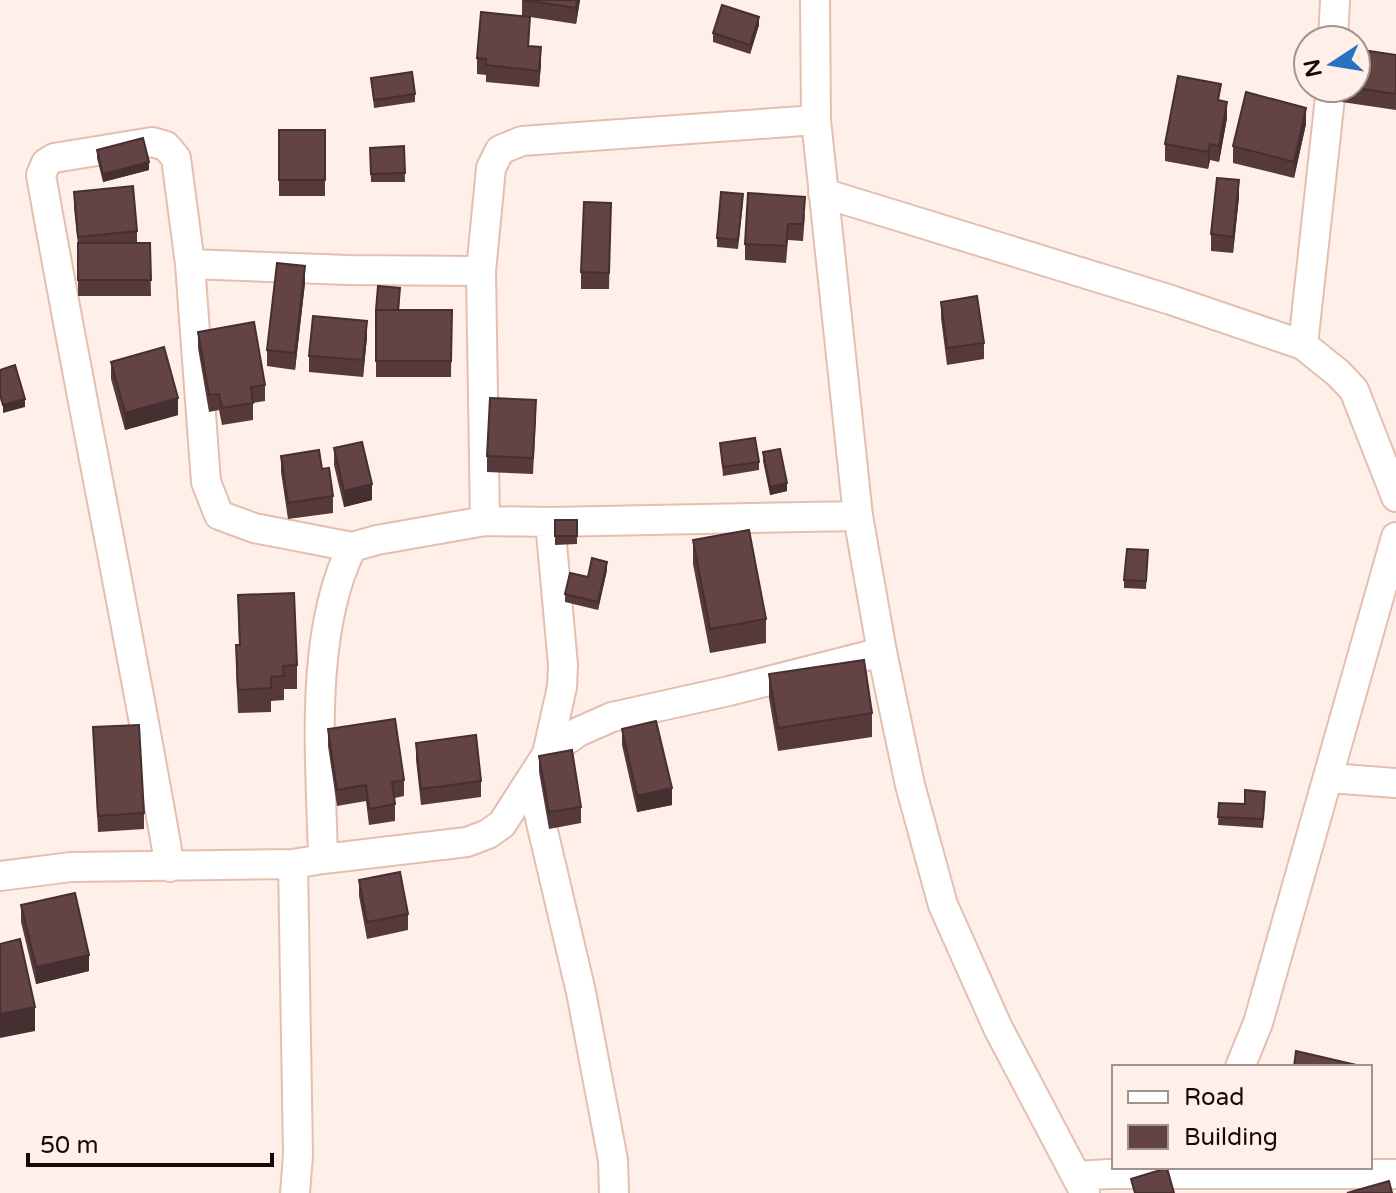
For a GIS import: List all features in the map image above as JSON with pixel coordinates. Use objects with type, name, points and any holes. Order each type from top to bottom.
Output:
[{"type":"street","points":[[815,0],[816,120],[823,193],[858,516],[882,652],[910,785],[943,905],[998,1028],[1081,1185],[1114,1170],[1396,1174]]},
{"type":"street","points":[[1334,24],[1335,0]]},
{"type":"street","points":[[1303,345],[1329,104]]},
{"type":"street","points":[[485,521],[481,271],[491,168],[500,150],[522,141],[816,120]]},
{"type":"street","points":[[170,867],[41,175],[46,163],[54,158],[152,142],[166,146],[176,158],[190,264],[206,482],[219,515],[254,528],[352,547],[485,521],[858,516]]},
{"type":"street","points":[[823,193],[1171,300],[1303,345],[1354,390],[1396,497]]},
{"type":"street","points":[[190,264],[481,271]]},
{"type":"street","points":[[0,876],[71,867],[293,864],[467,842],[488,834],[502,824],[547,754],[562,687],[563,665],[550,522]]},
{"type":"street","points":[[1241,1065],[1258,1023],[1396,537]]},
{"type":"street","points":[[323,859],[320,728],[324,637],[340,570],[352,547]]},
{"type":"street","points":[[547,754],[578,732],[612,717],[882,652]]},
{"type":"street","points":[[1329,778],[1396,783]]},
{"type":"street","points":[[531,780],[581,992],[613,1160],[614,1193]]},
{"type":"street","points":[[293,864],[298,1155],[295,1193]]},
{"type":"building","points":[[524,0],[577,0],[576,8]]},
{"type":"building","points":[[722,5],[759,17],[750,45],[713,33]]},
{"type":"building","points":[[481,12],[530,17],[528,46],[541,47],[539,71],[486,65],[486,59],[477,58]]},
{"type":"building","points":[[1372,51],[1396,55],[1396,94],[1372,90]]},
{"type":"building","points":[[412,72],[415,94],[374,100],[371,78]]},
{"type":"building","points":[[1178,76],[1221,84],[1218,100],[1227,102],[1219,146],[1210,144],[1208,152],[1165,144]]},
{"type":"building","points":[[1246,92],[1306,108],[1294,162],[1233,146]]},
{"type":"building","points":[[279,130],[325,130],[325,180],[279,180]]},
{"type":"building","points":[[143,138],[149,162],[103,174],[97,150]]},
{"type":"building","points":[[404,146],[405,173],[371,174],[370,148]]},
{"type":"building","points":[[1217,178],[1239,180],[1233,237],[1211,234]]},
{"type":"building","points":[[133,186],[137,231],[78,237],[74,192]]},
{"type":"building","points":[[721,192],[743,194],[738,240],[717,238]]},
{"type":"building","points":[[748,193],[805,197],[803,224],[788,224],[786,246],[745,244]]},
{"type":"building","points":[[584,202],[611,203],[609,273],[581,272]]},
{"type":"building","points":[[78,243],[150,243],[151,280],[78,280]]},
{"type":"building","points":[[277,263],[305,266],[295,353],[267,350]]},
{"type":"building","points":[[378,286],[400,288],[398,310],[376,310]]},
{"type":"building","points":[[977,296],[984,343],[947,348],[941,302]]},
{"type":"building","points":[[376,310],[452,310],[451,361],[376,361]]},
{"type":"building","points":[[313,316],[367,321],[363,360],[309,356]]},
{"type":"building","points":[[254,322],[265,385],[251,387],[253,403],[222,408],[219,394],[209,395],[198,332]]},
{"type":"building","points":[[164,347],[178,398],[125,413],[111,362]]},
{"type":"building","points":[[15,365],[25,399],[3,405],[0,370]]},
{"type":"building","points":[[490,398],[536,400],[533,458],[487,456]]},
{"type":"building","points":[[755,438],[759,462],[723,467],[720,443]]},
{"type":"building","points":[[362,442],[372,484],[344,491],[334,448]]},
{"type":"building","points":[[780,449],[787,483],[770,487],[763,452]]},
{"type":"building","points":[[319,450],[322,469],[329,468],[333,496],[288,503],[281,456]]},
{"type":"building","points":[[555,520],[577,520],[577,536],[555,536]]},
{"type":"building","points":[[749,530],[766,619],[710,629],[693,540]]},
{"type":"building","points":[[1127,549],[1148,550],[1146,581],[1124,580]]},
{"type":"building","points":[[592,558],[607,562],[598,602],[565,594],[570,573],[588,577]]},
{"type":"building","points":[[294,593],[297,665],[283,666],[284,676],[271,677],[271,688],[238,690],[238,595]]},
{"type":"building","points":[[864,660],[872,713],[778,728],[769,674]]},
{"type":"building","points":[[395,719],[404,780],[392,782],[395,804],[369,809],[366,785],[337,790],[328,729]]},
{"type":"building","points":[[656,721],[672,788],[637,796],[622,729]]},
{"type":"building","points":[[139,725],[144,813],[98,816],[93,727]]},
{"type":"building","points":[[476,735],[481,781],[421,789],[416,743]]},
{"type":"building","points":[[572,750],[581,807],[549,812],[539,756]]},
{"type":"building","points":[[1245,790],[1265,792],[1263,819],[1218,817],[1219,803],[1245,804]]},
{"type":"building","points":[[400,872],[408,914],[367,922],[359,880]]},
{"type":"building","points":[[75,893],[89,955],[36,967],[21,905]]},
{"type":"building","points":[[20,939],[35,1007],[0,1014],[0,944]]},
{"type":"building","points":[[1296,1051],[1356,1065],[1294,1065]]},
{"type":"building","points":[[1167,1169],[1174,1193],[1135,1193],[1131,1179]]},
{"type":"building","points":[[1389,1181],[1392,1193],[1347,1193]]}]
